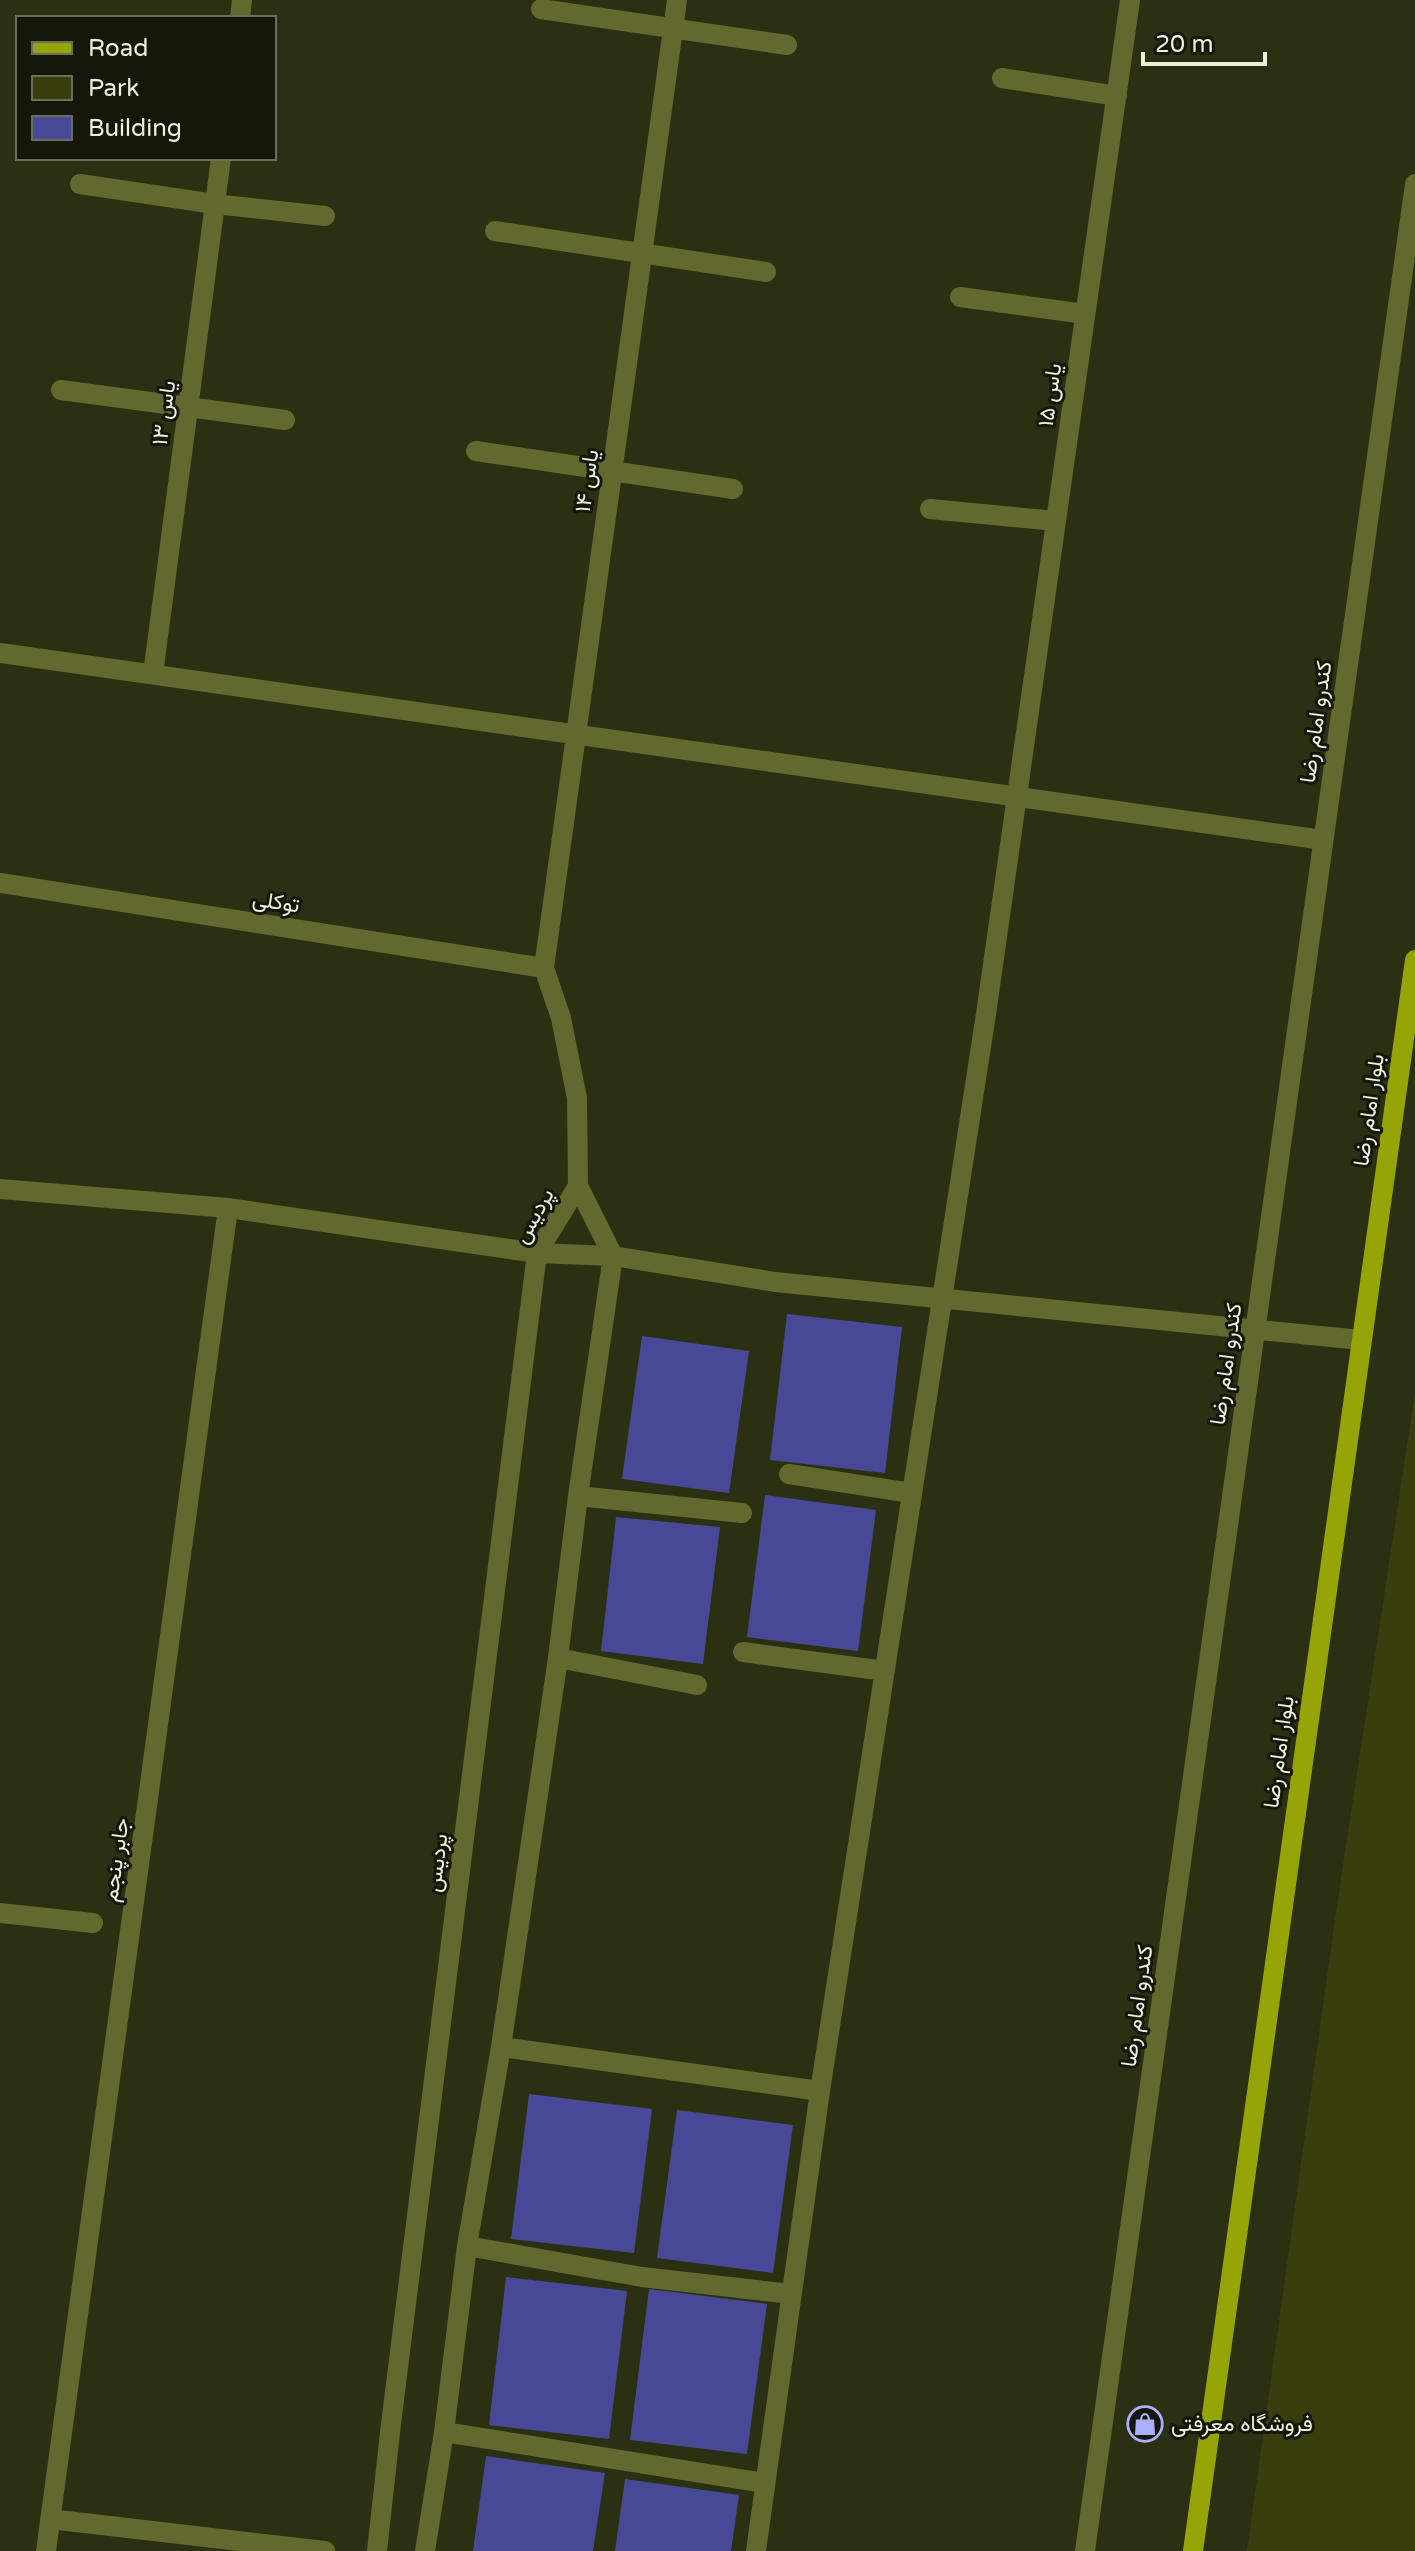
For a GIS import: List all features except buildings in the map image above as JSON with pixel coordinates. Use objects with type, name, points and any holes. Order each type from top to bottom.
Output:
[{"type":"main road","name":"بلوار امام رضا","points":[[1193,2551],[1415,960]]},
{"type":"street","name":"یاس ۱۴","points":[[544,968],[677,0]]},
{"type":"street","name":"یاس ۱۵","points":[[756,2551],[820,2091],[1017,796],[1130,0]]},
{"type":"street","points":[[541,9],[787,45]]},
{"type":"street","points":[[1002,78],[1117,96]]},
{"type":"street","name":"یاس ۱۳","points":[[153,674],[221,160]]},
{"type":"street","points":[[80,184],[325,216]]},
{"type":"street","name":"کندرو امام رضا","points":[[1085,2551],[1415,184]]},
{"type":"street","points":[[495,231],[766,272]]},
{"type":"street","points":[[960,297],[1085,314]]},
{"type":"street","points":[[61,390],[285,420]]},
{"type":"street","points":[[476,451],[733,489]]},
{"type":"street","points":[[930,509],[1056,521]]},
{"type":"street","points":[[0,653],[1323,840]]},
{"type":"street","name":"توکلی","points":[[0,883],[544,968]]},
{"type":"street","points":[[544,968],[561,1018],[577,1098],[578,1186]]},
{"type":"street","name":"پردیس","points":[[377,2551],[537,1253],[578,1186]]},
{"type":"street","name":"پردیس","points":[[578,1186],[613,1256]]},
{"type":"street","points":[[0,1189],[228,1208],[537,1253],[613,1256],[775,1282],[1361,1340]]},
{"type":"street","name":"جابر پنجم","points":[[46,2551],[228,1208]]},
{"type":"street","points":[[425,2551],[444,2432],[467,2246],[501,2047],[558,1658],[613,1256]]},
{"type":"street","points":[[789,1474],[911,1493]]},
{"type":"street","points":[[578,1496],[742,1513]]},
{"type":"street","points":[[743,1652],[885,1671]]},
{"type":"street","points":[[558,1658],[697,1685]]},
{"type":"street","points":[[0,1913],[93,1923]]},
{"type":"street","points":[[501,2047],[820,2091]]},
{"type":"street","points":[[467,2246],[642,2277],[791,2294]]},
{"type":"street","points":[[444,2432],[765,2483]]},
{"type":"street","points":[[50,2519],[325,2551]]},
{"type":"green space","points":[[1415,1393],[1415,2551],[1247,2551],[1338,1898]]},
{"type":"place","name":"فروشگاه معرفتی","points":[[1145,2424]]}]
